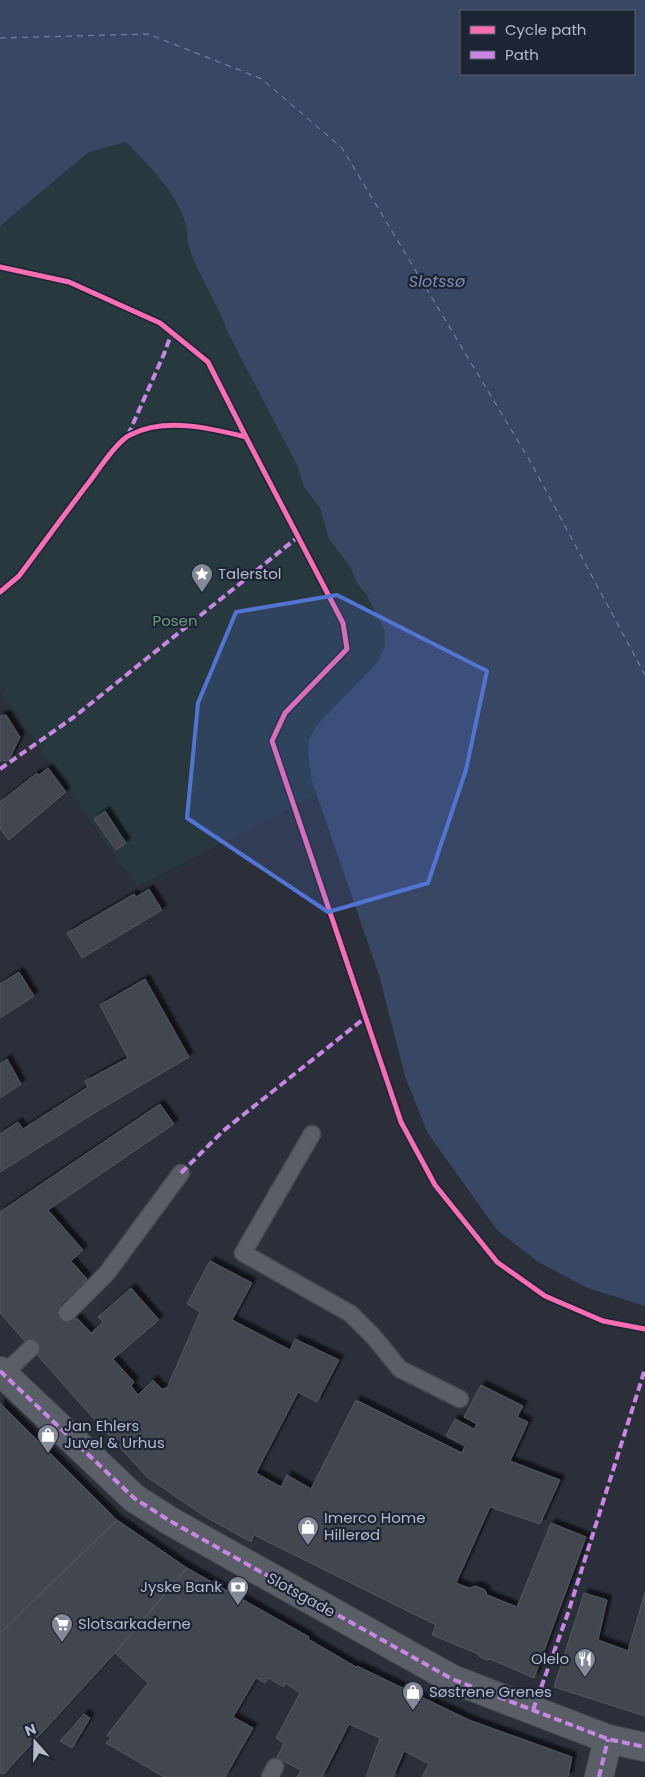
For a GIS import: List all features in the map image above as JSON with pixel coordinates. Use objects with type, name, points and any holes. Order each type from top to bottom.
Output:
[{"type":"street","name":"Slotsgade","points":[[2,1373],[134,1498],[170,1521],[452,1679],[608,1739],[645,1747]]},
{"type":"street","points":[[599,1777],[608,1739]]},
{"type":"lane","points":[[312,1134],[243,1253],[351,1314],[373,1336],[400,1369],[460,1400]]},
{"type":"lane","points":[[67,1313],[107,1274],[181,1173]]},
{"type":"lane","points":[[2,1373],[31,1348]]},
{"type":"highlighted area","points":[[337,595],[487,671],[466,770],[428,883],[328,912],[187,818],[198,703],[236,612]]},
{"type":"green space","name":"Posen","points":[[126,142],[159,177],[174,197],[185,224],[190,251],[196,266],[228,333],[297,465],[304,487],[320,508],[329,539],[351,568],[357,583],[366,594],[384,629],[385,645],[377,663],[316,726],[308,754],[312,781],[317,794],[137,887],[0,691],[0,226],[89,152]]},
{"type":"water","name":"Slotssø","points":[[0,0],[645,0],[645,1306],[588,1288],[538,1262],[497,1230],[427,1132],[405,1076],[379,975],[312,781],[308,754],[309,740],[316,726],[377,663],[385,645],[384,629],[366,594],[357,583],[351,568],[329,539],[320,508],[304,487],[297,465],[228,333],[192,256],[184,219],[174,197],[159,177],[126,142],[89,152],[0,226]]},
{"type":"building","points":[[6,715],[20,737],[9,760],[0,761],[0,716]]},
{"type":"building","points":[[48,768],[66,792],[9,840],[0,829],[0,802],[37,773],[39,775]]},
{"type":"building","points":[[105,811],[126,843],[116,850],[94,819]]},
{"type":"building","points":[[149,889],[162,910],[82,958],[67,933],[134,894],[136,897]]},
{"type":"building","points":[[19,972],[34,996],[0,1018],[0,984]]},
{"type":"building","points":[[145,979],[189,1057],[0,1172],[0,1134],[18,1122],[23,1129],[88,1087],[85,1081],[128,1058],[100,1005]]},
{"type":"building","points":[[7,1059],[21,1084],[0,1098],[0,1064]]},
{"type":"building","points":[[160,1104],[174,1124],[48,1210],[83,1250],[71,1261],[87,1279],[60,1305],[74,1320],[77,1318],[91,1333],[103,1322],[98,1317],[131,1288],[159,1320],[113,1359],[134,1382],[131,1386],[138,1395],[153,1380],[162,1389],[167,1388],[200,1312],[187,1304],[210,1261],[252,1283],[232,1320],[290,1350],[295,1339],[339,1360],[317,1402],[298,1392],[256,1473],[281,1487],[287,1475],[311,1489],[356,1400],[462,1453],[465,1446],[446,1436],[455,1419],[474,1429],[477,1424],[464,1417],[481,1385],[523,1406],[517,1417],[528,1422],[510,1461],[560,1480],[540,1524],[490,1507],[456,1583],[469,1588],[476,1586],[485,1590],[487,1595],[517,1607],[551,1523],[586,1537],[534,1678],[490,1659],[487,1660],[478,1654],[432,1635],[436,1625],[254,1535],[251,1542],[204,1516],[147,1477],[0,1313],[0,1212]]},
{"type":"building","points":[[0,1403],[117,1520],[0,1633]]},
{"type":"building","name":"Slotsarkaderne","points":[[117,1520],[187,1568],[115,1653],[4,1774],[0,1773],[0,1633]]},
{"type":"building","points":[[187,1568],[309,1637],[308,1639],[356,1667],[469,1720],[572,1757],[568,1777],[422,1777],[429,1764],[404,1751],[393,1777],[366,1777],[380,1738],[349,1724],[322,1777],[297,1777],[301,1770],[277,1758],[284,1743],[276,1738],[300,1693],[285,1683],[284,1687],[268,1678],[265,1683],[256,1678],[233,1717],[253,1728],[225,1777],[164,1777],[106,1743],[111,1738],[107,1735],[148,1683],[115,1653]]},
{"type":"building","points":[[645,1592],[645,1716],[554,1687],[584,1593],[607,1600],[598,1640],[628,1651]]},
{"type":"building","points":[[84,1714],[90,1718],[72,1748],[60,1741]]},
{"type":"ferry route","points":[[0,38],[148,34],[262,79],[342,148],[530,461],[645,675]]},
{"type":"marked path","points":[[128,435],[172,332]]},
{"type":"marked path","points":[[0,769],[74,717],[298,537]]},
{"type":"marked path","points":[[181,1173],[223,1131],[366,1017]]},
{"type":"marked path","points":[[533,1710],[568,1613],[645,1369]]},
{"type":"marked path","points":[[0,1371],[134,1498],[170,1521],[452,1679],[608,1739],[645,1747]]},
{"type":"marked path","points":[[599,1777],[608,1739]]},
{"type":"cycle path","points":[[0,267],[69,282],[160,323],[208,362],[343,623],[347,649],[285,713],[272,741],[401,1122],[435,1185],[497,1262],[545,1296],[603,1321],[645,1329]]},
{"type":"cycle path","points":[[0,592],[19,576],[108,456],[125,438],[158,426],[173,425],[218,430],[246,437]]},
{"type":"place","name":"Talerstol","points":[[202,593]]},
{"type":"place","name":"Jan Ehlers Juvel & Urhus","points":[[48,1454]]},
{"type":"place","name":"Imerco Home Hillerød","points":[[308,1546]]},
{"type":"place","name":"Jyske Bank","points":[[238,1606]]},
{"type":"place","name":"Slotsarkaderne","points":[[62,1643]]},
{"type":"place","name":"Olelo","points":[[585,1678]]},
{"type":"place","name":"Søstrene Grenes","points":[[413,1711]]}]
